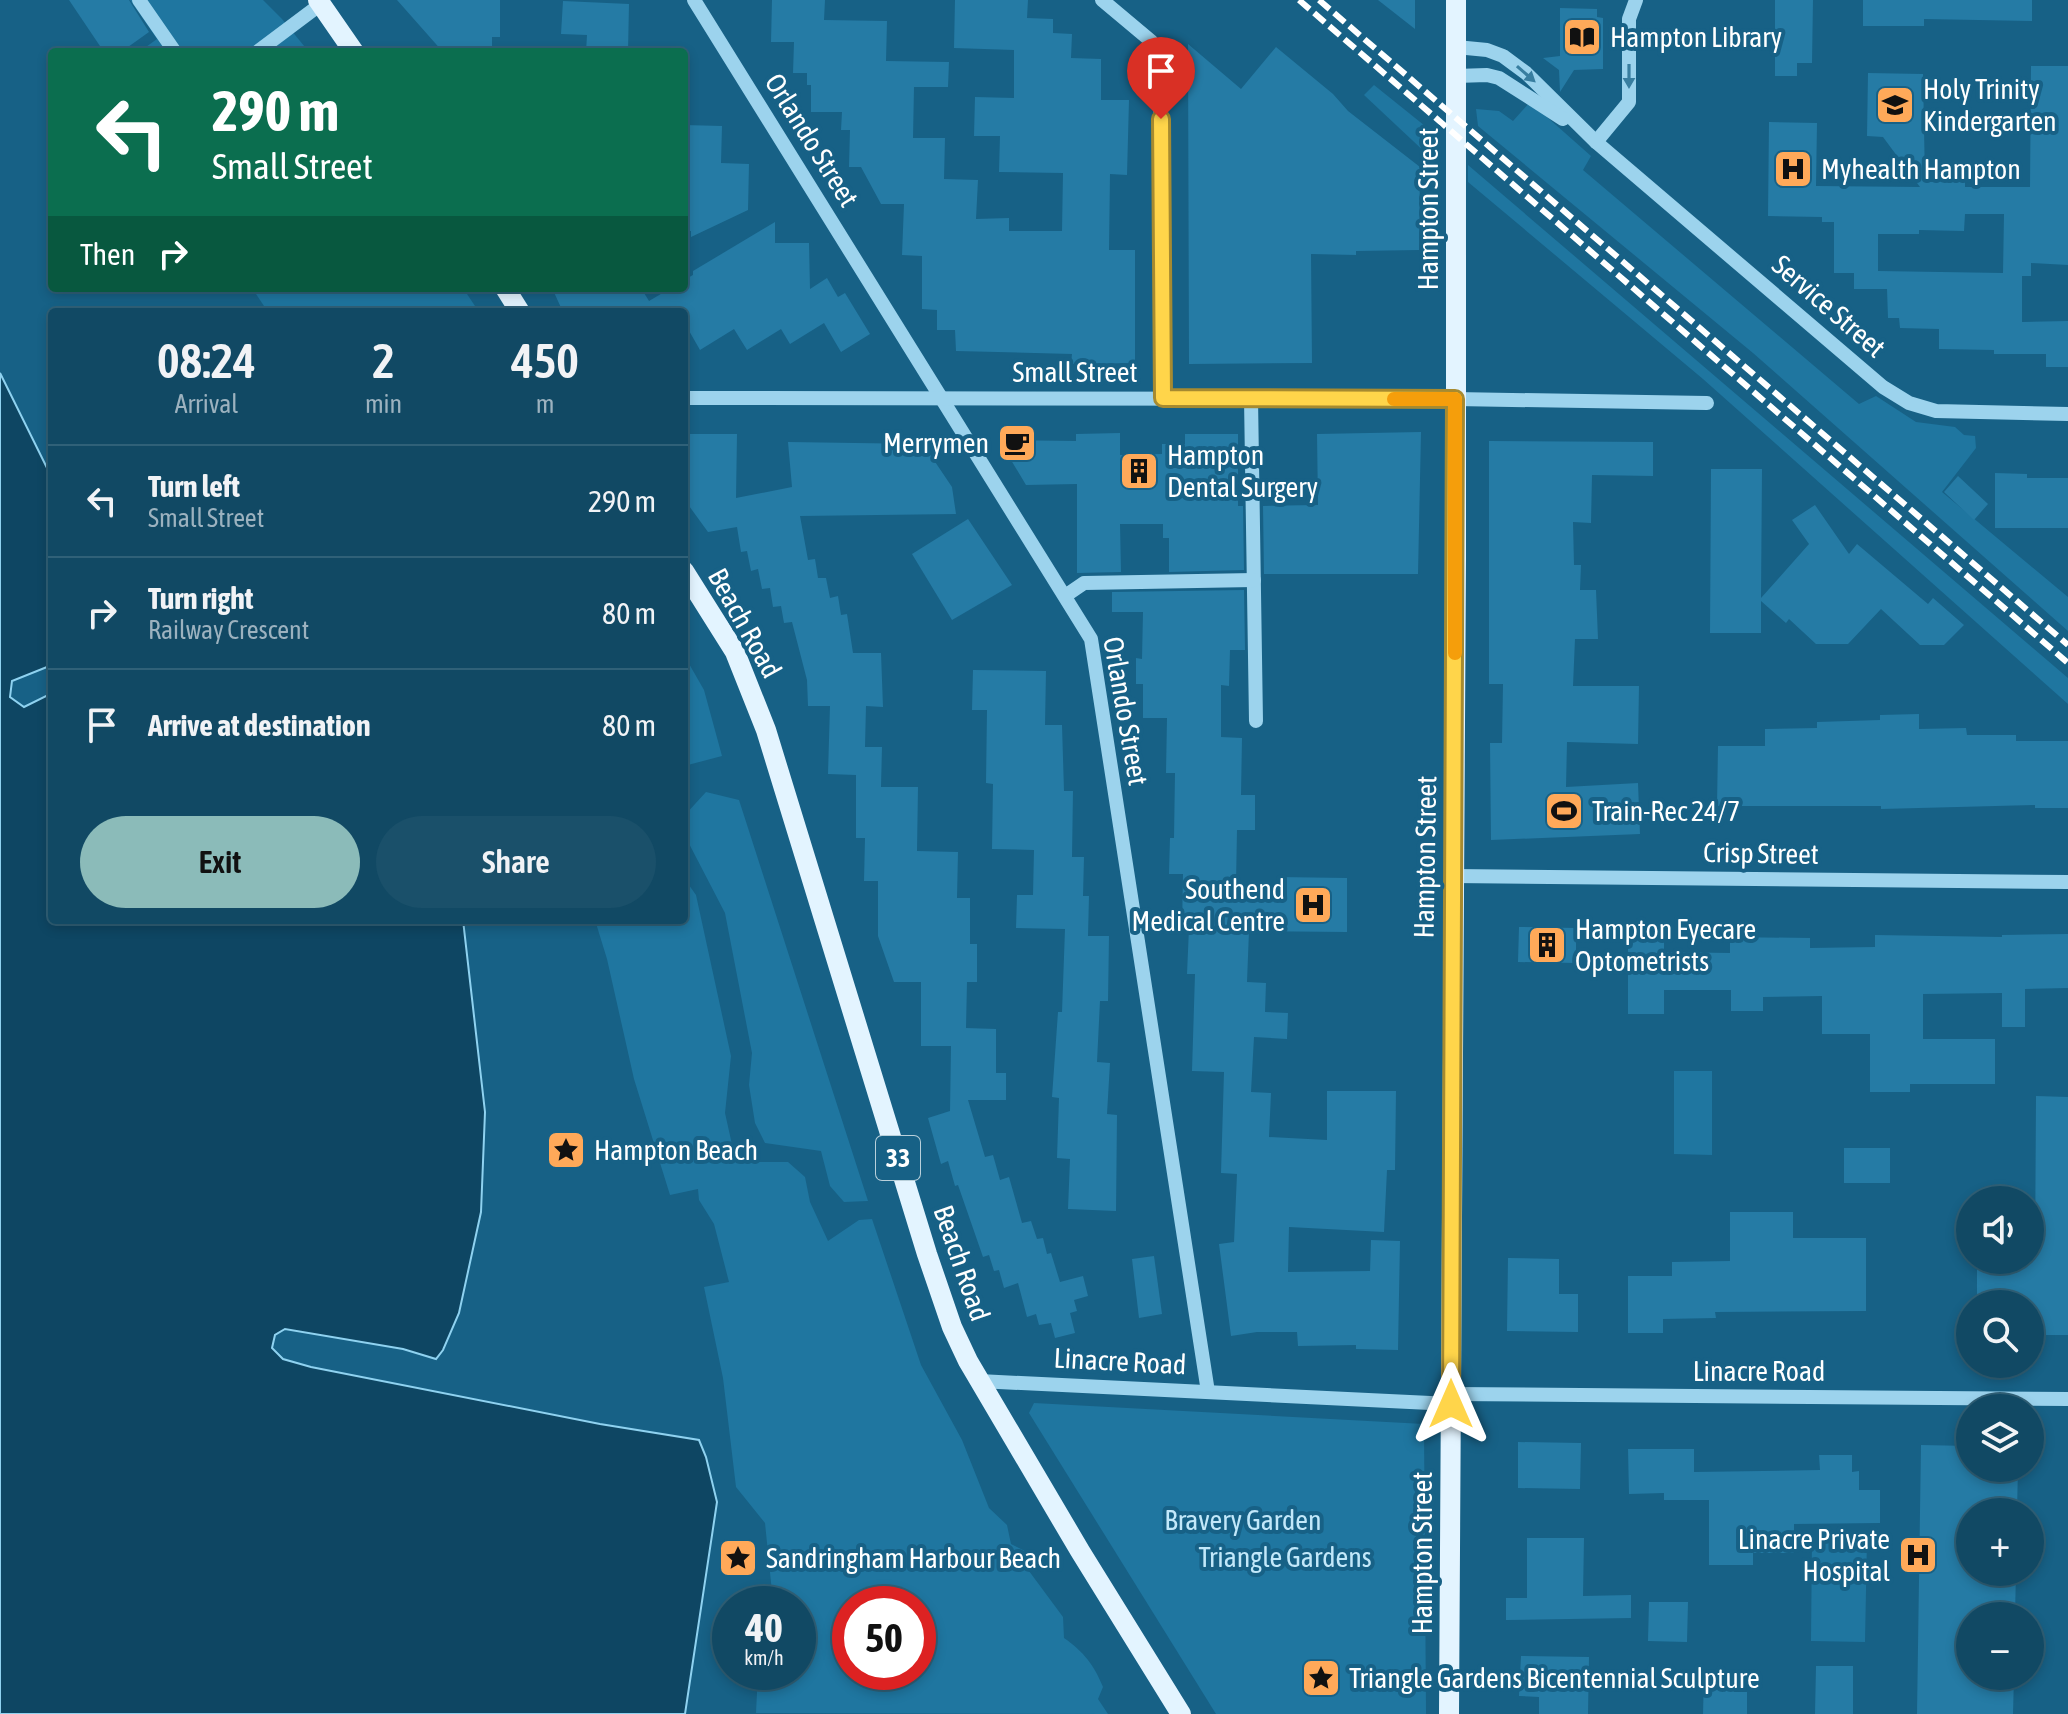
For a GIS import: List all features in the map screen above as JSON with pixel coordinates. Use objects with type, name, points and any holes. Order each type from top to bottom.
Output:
[{"type":"main road","name":"Hampton Street","points":[[1449,1714],[1456,0]]},
{"type":"main road","points":[[319,2],[351,48]]},
{"type":"main road","name":"Beach Road","points":[[688,577],[735,652],[752,692],[952,1327],[979,1381],[1181,1714]]},
{"type":"street","points":[[139,0],[172,48]]},
{"type":"street","name":"Orlando Street","points":[[694,0],[1091,639],[1208,1392]]},
{"type":"street","points":[[1102,0],[1151,41],[1160,56],[1163,398]]},
{"type":"street","points":[[1596,142],[1629,102],[1629,19],[1636,0]]},
{"type":"street","points":[[263,47],[319,2]]},
{"type":"street","name":"Service Street","points":[[1456,47],[1487,50],[1503,56],[1526,73],[1596,142],[1883,387],[1909,403],[1936,411],[2068,414]]},
{"type":"street","name":"Service Street","points":[[1456,76],[1487,75],[1499,78],[1596,142]]},
{"type":"street","name":"Small Street","points":[[688,398],[1455,399],[1707,403]]},
{"type":"street","points":[[1251,398],[1256,721]]},
{"type":"street","points":[[1065,596],[1084,583],[1254,580]]},
{"type":"street","name":"Crisp Street","points":[[1453,876],[2068,882]]},
{"type":"street","name":"Linacre Road","points":[[979,1381],[1450,1399],[2068,1399]]},
{"type":"green space","points":[[130,0],[263,0],[306,48],[145,48],[157,39]]},
{"type":"green space","points":[[1374,85],[1430,130],[1428,155],[1364,95]]},
{"type":"green space","points":[[1530,102],[1591,156],[1583,170],[1859,404],[1876,396],[1916,422],[1955,427],[1964,435],[1975,436],[1976,448],[1942,492],[2068,597],[2068,631],[1753,353],[1478,126],[1476,109],[1499,111],[1513,121]]},
{"type":"green space","points":[[1468,165],[2068,678],[2068,704],[1703,379],[1468,182]]},
{"type":"green space","points":[[255,292],[466,292],[476,308],[265,308]]},
{"type":"green space","points":[[688,662],[704,690],[722,756],[688,765]]},
{"type":"green space","points":[[706,792],[739,800],[868,1201],[844,1202],[830,1186],[821,1151],[765,1143],[755,1123],[749,1085],[752,1053],[725,913],[688,842],[688,812]]},
{"type":"green space","points":[[688,884],[696,895],[731,1056],[725,1113],[733,1149],[746,1162],[788,1162],[805,1177],[810,1202],[828,1241],[859,1220],[872,1219],[921,1365],[962,1440],[989,1508],[1007,1525],[1011,1544],[1027,1552],[1029,1571],[1063,1617],[1064,1638],[1083,1654],[1100,1679],[1103,1687],[1098,1699],[1108,1714],[756,1713],[757,1690],[816,1690],[816,1586],[771,1586],[765,1523],[736,1487],[723,1378],[704,1287],[729,1282],[714,1224],[699,1200],[698,1189],[670,1195],[634,1079],[596,924],[688,924]]},
{"type":"green space","points":[[1674,1071],[1712,1071],[1712,1155],[1674,1154]]},
{"type":"green space","name":"Triangle Gardens","points":[[1034,1403],[1424,1424],[1426,1714],[1216,1714],[1029,1413]]},
{"type":"green space","points":[[1812,1537],[1867,1538],[1865,1642],[1811,1641]]},
{"type":"shaded area","points":[[0,373],[48,470],[48,667],[12,681],[10,697],[24,707],[48,695],[48,924],[463,924],[485,1112],[481,1212],[459,1313],[443,1350],[436,1359],[403,1349],[285,1329],[275,1335],[272,1348],[283,1359],[311,1367],[600,1424],[699,1440],[717,1502],[685,1714],[0,1714]]},
{"type":"building","points":[[69,0],[129,0],[149,32],[127,48],[101,48]]},
{"type":"building","points":[[397,0],[500,0],[500,37],[492,37],[492,48],[439,48]]},
{"type":"building","points":[[772,0],[825,0],[824,20],[887,21],[886,61],[949,62],[948,87],[914,87],[913,138],[945,138],[944,179],[978,180],[976,219],[1009,218],[1009,231],[1062,231],[1063,173],[999,172],[1000,136],[974,136],[975,97],[1014,98],[1014,50],[954,48],[955,0],[1028,0],[1027,18],[1053,19],[1053,33],[1072,34],[1071,58],[1101,59],[1101,100],[1129,100],[1127,175],[1110,174],[1109,250],[1135,250],[1135,363],[1071,364],[1072,354],[956,351],[955,330],[937,330],[937,310],[922,309],[922,256],[902,255],[904,204],[881,204],[861,167],[849,167],[850,130],[841,130],[842,112],[811,112],[811,85],[807,85],[807,73],[793,73],[794,42],[771,42]]},
{"type":"building","points":[[1378,0],[1415,0],[1415,29]]},
{"type":"building","points":[[1775,0],[1813,0],[1812,63],[1797,63],[1797,76],[1775,76]]},
{"type":"building","points":[[1863,0],[2032,0],[2032,21],[1924,19],[1924,26],[1863,26]]},
{"type":"building","points":[[563,1],[629,4],[628,48],[586,48],[587,35],[561,34]]},
{"type":"building","name":"Hampton Library","points":[[1560,8],[1597,9],[1597,17],[1603,18],[1603,69],[1574,70],[1560,92],[1559,70],[1543,58],[1560,56]]},
{"type":"building","points":[[1188,44],[1241,89],[1276,47],[1333,94],[1348,111],[1420,167],[1419,250],[1356,251],[1356,255],[1311,254],[1312,363],[1189,364]]},
{"type":"building","points":[[2031,66],[2068,66],[2068,265],[2031,263],[2031,276],[2022,276],[2022,322],[2068,321],[2068,367],[2046,367],[2046,354],[1994,354],[1994,350],[1939,349],[1939,329],[1900,328],[1899,318],[1888,318],[1887,289],[1854,289],[1854,273],[1834,273],[1834,222],[1822,222],[1822,217],[1768,216],[1769,122],[1817,123],[1816,186],[1920,187],[1883,137],[1867,136],[1868,73],[1923,74],[1925,181],[1965,182],[1965,187],[2030,187]],"holes":[[[1965,214],[2004,214],[2003,273],[1878,271],[1878,234],[1919,234],[1919,230],[1964,231]]]},
{"type":"building","points":[[688,125],[722,126],[721,163],[749,164],[748,210],[691,237],[691,231],[688,231]]},
{"type":"building","points":[[775,222],[775,243],[809,243],[810,289],[827,278],[838,297],[845,293],[870,334],[841,352],[824,323],[790,344],[781,329],[747,350],[734,329],[700,350],[688,329],[688,308],[561,308],[554,292],[643,292],[649,301],[664,292],[688,292],[688,278],[693,271]]},
{"type":"building","points":[[1421,432],[1418,574],[1264,574],[1263,506],[1318,505],[1317,434]]},
{"type":"building","points":[[1120,433],[1120,455],[1162,454],[1162,444],[1185,444],[1185,434],[1238,434],[1238,506],[1243,506],[1244,570],[1169,572],[1169,538],[1163,538],[1163,524],[1120,524],[1121,572],[1077,573],[1077,484],[1026,485],[999,440],[1076,441],[1076,434]]},
{"type":"building","points":[[688,434],[737,434],[736,498],[792,487],[788,442],[923,444],[952,487],[956,514],[800,516],[808,560],[815,559],[818,578],[826,578],[830,598],[838,596],[841,615],[847,614],[853,653],[881,653],[883,707],[866,706],[865,747],[882,747],[881,787],[918,787],[917,851],[958,852],[957,898],[970,898],[970,944],[977,944],[977,982],[967,982],[966,1028],[996,1029],[996,1073],[1006,1073],[1006,1100],[968,1100],[985,1157],[993,1155],[1000,1180],[1009,1177],[1022,1223],[1031,1221],[1037,1239],[1043,1238],[1060,1282],[1083,1276],[1088,1296],[1074,1300],[1077,1311],[1070,1313],[1075,1333],[1055,1338],[1051,1323],[1039,1325],[1036,1314],[1027,1317],[1018,1283],[1004,1288],[999,1270],[994,1271],[989,1255],[983,1257],[948,1161],[941,1164],[928,1118],[950,1111],[951,1046],[921,1046],[921,982],[894,982],[878,936],[878,881],[864,881],[865,838],[856,838],[856,775],[828,774],[830,706],[808,706],[807,680],[792,622],[784,623],[781,606],[773,607],[770,588],[762,589],[758,569],[751,571],[747,551],[741,552],[737,527],[708,532],[688,504]]},
{"type":"building","points":[[1489,441],[1653,442],[1653,476],[1592,475],[1591,523],[1573,522],[1574,565],[1581,565],[1580,590],[1596,590],[1598,639],[1575,639],[1573,686],[1639,686],[1638,744],[1567,742],[1566,787],[1638,783],[1640,834],[1491,840],[1490,743],[1502,743],[1503,684],[1489,684]]},
{"type":"building","points":[[1711,469],[1762,469],[1761,598],[1809,544],[1792,520],[1815,505],[1849,554],[1857,544],[1928,604],[1933,598],[1964,625],[1944,645],[1920,645],[1881,609],[1848,644],[1816,644],[1789,619],[1786,623],[1761,601],[1761,633],[1710,633]]},
{"type":"building","points":[[1995,473],[2027,474],[2027,478],[2068,478],[2068,528],[1995,528]]},
{"type":"building","points":[[1958,476],[1988,504],[1974,520],[1944,492]]},
{"type":"building","points":[[968,519],[1012,585],[952,620],[912,554]]},
{"type":"building","points":[[1244,590],[1245,650],[1230,650],[1229,686],[1221,685],[1221,737],[1242,738],[1241,795],[1255,795],[1255,830],[1237,830],[1236,883],[1278,884],[1278,877],[1347,878],[1347,932],[1249,931],[1247,982],[1266,983],[1265,1012],[1288,1013],[1287,1039],[1254,1037],[1251,1092],[1271,1093],[1269,1137],[1327,1140],[1327,1091],[1396,1091],[1395,1170],[1387,1170],[1384,1232],[1289,1227],[1288,1272],[1370,1271],[1371,1240],[1400,1241],[1398,1350],[1356,1349],[1356,1345],[1298,1346],[1297,1332],[1257,1332],[1231,1336],[1219,1244],[1234,1242],[1237,1174],[1221,1173],[1224,1072],[1192,1071],[1195,974],[1187,974],[1189,928],[1182,928],[1183,874],[1169,874],[1170,838],[1174,838],[1175,773],[1166,773],[1167,718],[1143,718],[1143,684],[1136,684],[1136,658],[1142,659],[1143,612],[1112,612],[1112,592]]},
{"type":"building","points":[[973,670],[1046,671],[1045,725],[1062,725],[1064,791],[1073,791],[1072,857],[1084,857],[1083,896],[1089,896],[1088,936],[1109,936],[1108,1001],[1100,1001],[1097,1062],[1110,1063],[1107,1114],[1117,1115],[1116,1211],[1068,1209],[1070,1159],[1057,1158],[1059,1098],[1052,1097],[1058,1012],[1062,1012],[1065,929],[1016,928],[1017,895],[1033,895],[1034,850],[992,849],[993,784],[986,783],[987,710],[972,710]]},
{"type":"building","points":[[1919,714],[1919,729],[1966,728],[1967,735],[2016,735],[2016,741],[2068,741],[2068,808],[2035,808],[2035,805],[1881,809],[1881,806],[1717,806],[1718,746],[1765,746],[1765,729],[1817,728],[1817,722],[1880,720],[1880,715]]},
{"type":"building","name":"Hampton Eyecare Optometrists","points":[[1519,927],[1576,928],[1576,963],[1518,962]]},
{"type":"building","points":[[2068,934],[2068,988],[2025,989],[2025,1027],[2002,1027],[2002,993],[1923,994],[1923,1039],[1995,1039],[1995,1084],[1910,1084],[1910,1092],[1870,1092],[1870,1034],[1822,1034],[1822,996],[1763,997],[1763,1011],[1731,1011],[1731,990],[1664,990],[1664,1014],[1628,1014],[1628,935],[1664,936],[1664,952],[1730,953],[1730,937],[1810,938],[1810,948],[1875,947],[1875,935],[2002,937]]},
{"type":"building","points":[[2036,1096],[2068,1097],[2068,1335],[2044,1335],[2044,1290],[1977,1290],[1977,1274],[2044,1274],[2044,1186],[2035,1186]]},
{"type":"building","points":[[1844,1148],[1890,1148],[1890,1183],[1844,1183]]},
{"type":"building","points":[[1730,1212],[1793,1212],[1793,1238],[1866,1238],[1866,1311],[1715,1312],[1716,1318],[1663,1319],[1663,1333],[1628,1333],[1628,1276],[1672,1276],[1672,1262],[1730,1261]]},
{"type":"building","points":[[1154,1256],[1162,1314],[1139,1318],[1132,1259]]},
{"type":"building","points":[[1508,1258],[1559,1259],[1559,1294],[1578,1294],[1578,1332],[1507,1331]]},
{"type":"building","points":[[1518,1442],[1581,1443],[1580,1489],[1518,1488]]},
{"type":"building","points":[[1921,1445],[1956,1446],[1956,1482],[2018,1482],[2017,1498],[1956,1498],[1956,1586],[2016,1586],[2015,1602],[1956,1602],[1956,1690],[2014,1690],[2013,1714],[1917,1714]]},
{"type":"building","points":[[1628,1449],[1694,1449],[1694,1472],[1820,1470],[1819,1455],[1852,1455],[1852,1472],[1859,1471],[1859,1490],[1880,1490],[1880,1523],[1794,1524],[1794,1553],[1753,1553],[1753,1565],[1709,1565],[1709,1500],[1664,1500],[1664,1493],[1629,1494]]},
{"type":"building","points":[[1527,1538],[1584,1538],[1583,1596],[1631,1595],[1631,1618],[1506,1620],[1506,1598],[1527,1598]]},
{"type":"building","points":[[1649,1602],[1688,1602],[1687,1642],[1648,1641]]},
{"type":"building","points":[[1521,1656],[1589,1657],[1588,1714],[1539,1714],[1539,1697],[1519,1696]]},
{"type":"building","points":[[1816,1666],[1853,1666],[1853,1714],[1815,1714]]},
{"type":"building","points":[[1704,1675],[1734,1675],[1734,1692],[1747,1692],[1747,1714],[1703,1714]]},
{"type":"railway","points":[[1299,0],[2068,663]]},
{"type":"railway","points":[[1319,0],[2068,645]]},
{"type":"slow traffic","points":[[1394,399],[1455,399],[1455,653]]},
{"type":"place","name":"Hampton Library","points":[[1582,37]]},
{"type":"place","name":"Holy Trinity Kindergarten","points":[[1895,105]]},
{"type":"place","name":"Myhealth Hampton","points":[[1793,169]]},
{"type":"place","name":"Merrymen","points":[[1017,443]]},
{"type":"place","name":"Hampton Dental Surgery","points":[[1139,471]]},
{"type":"place","name":"Train-Rec 24/7","points":[[1564,811]]},
{"type":"place","name":"Southend Medical Centre","points":[[1313,905]]},
{"type":"place","name":"Hampton Eyecare Optometrists","points":[[1547,945]]},
{"type":"place","name":"Hampton Beach","points":[[566,1150]]},
{"type":"place","name":"Linacre Private Hospital","points":[[1918,1555]]},
{"type":"place","name":"Sandringham Harbour Beach","points":[[738,1558]]},
{"type":"place","name":"Triangle Gardens Bicentennial Sculpture","points":[[1321,1678]]},
{"type":"route","points":[[1161,119],[1163,398],[1455,399],[1451,1404]]},
{"type":"park label","name":"Bravery Garden","points":[[1243,1520]]}]
